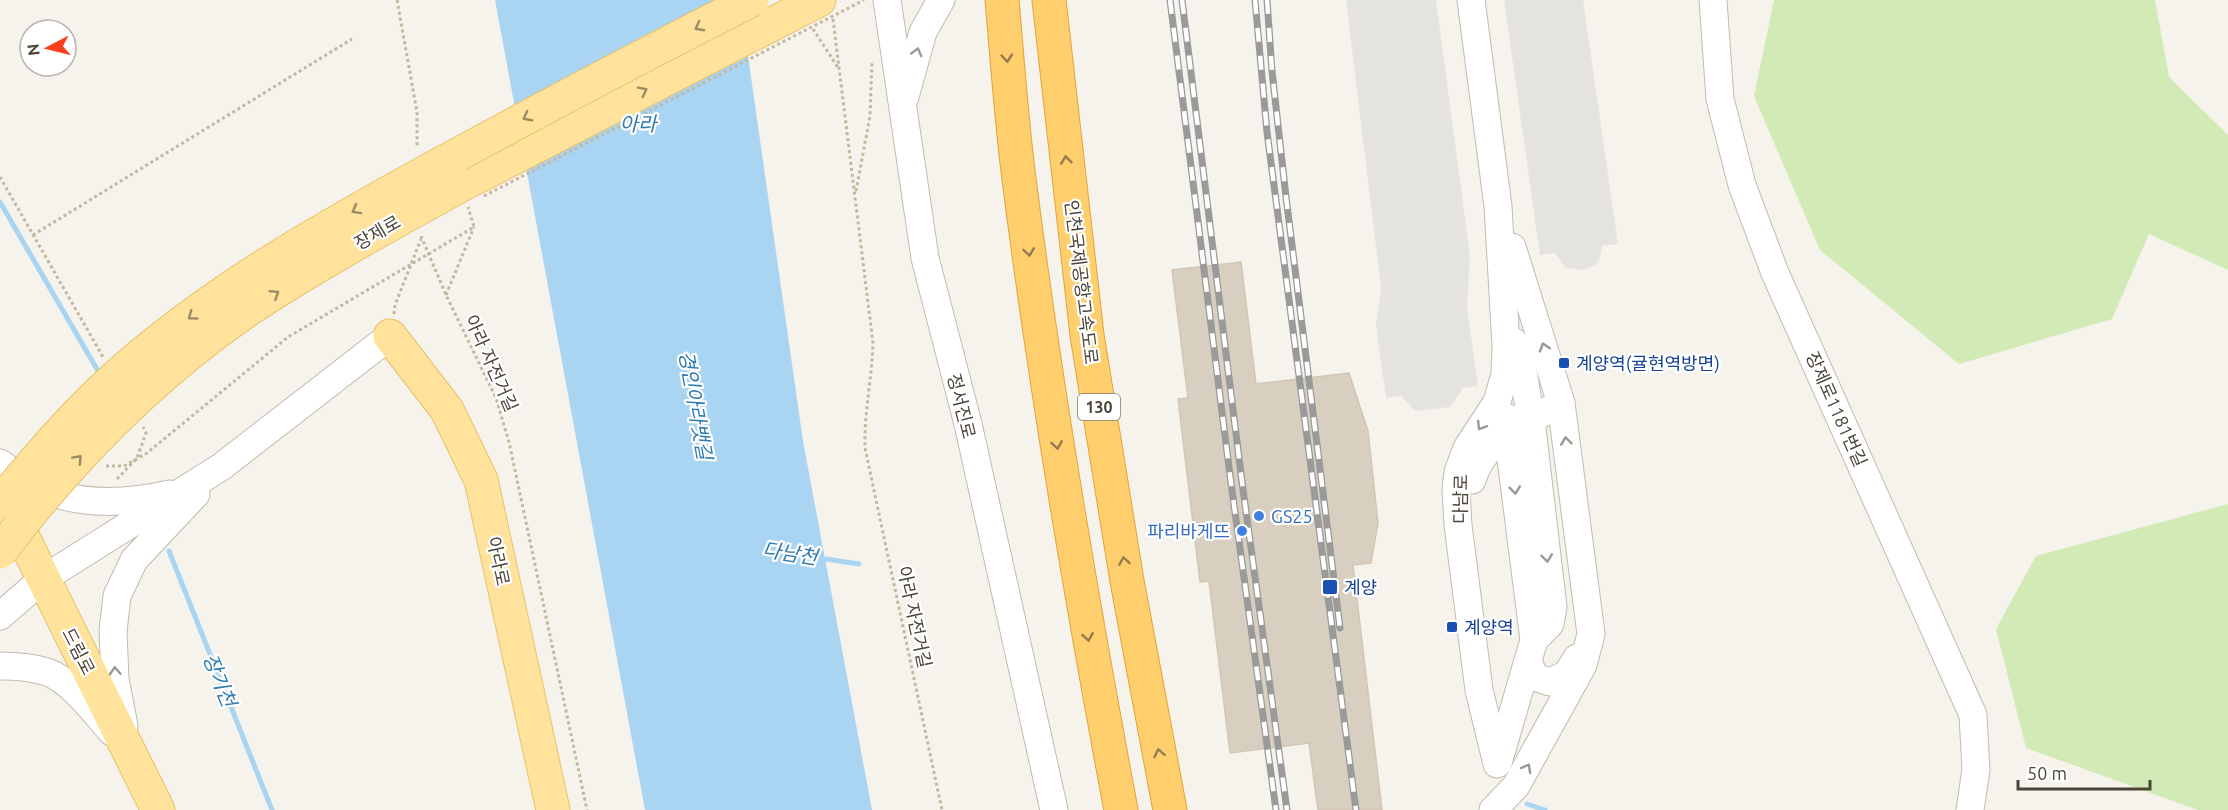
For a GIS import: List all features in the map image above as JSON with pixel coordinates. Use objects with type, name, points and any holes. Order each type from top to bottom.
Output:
[{"type":"highway","name":"130","points":[[1002,0],[1017,169],[1048,388],[1088,637],[1121,810]]},
{"type":"highway","name":"인천국제공항고속도로","points":[[1049,0],[1087,335],[1127,581],[1170,810]]},
{"type":"main road","name":"장제로","points":[[0,503],[49,443],[117,375],[185,320],[253,271],[342,218],[478,143],[752,0]]},
{"type":"main road","name":"장제로","points":[[0,552],[36,504],[106,428],[172,368],[249,310],[368,237],[460,185],[817,7]]},
{"type":"main road","name":"아라로","points":[[390,336],[447,410],[481,480],[553,810]]},
{"type":"main road","name":"드림로","points":[[0,491],[158,810]]},
{"type":"street","points":[[902,107],[923,32],[942,0]]},
{"type":"street","name":"다남로","points":[[1472,0],[1498,206],[1505,315],[1505,374],[1497,402],[1467,448],[1458,472],[1456,489],[1458,525],[1479,690],[1497,764]]},
{"type":"street","name":"장제로1181번길","points":[[1713,0],[1720,99],[1742,185],[1775,273],[1973,715],[1976,770],[1970,810]]},
{"type":"street","name":"정서진로","points":[[885,2],[925,258],[968,424],[1054,810]]},
{"type":"street","name":"다남로","points":[[1493,810],[1516,786],[1553,720],[1583,665],[1591,634],[1562,403],[1498,206]]},
{"type":"street","points":[[1505,315],[1522,364],[1520,426],[1531,651],[1535,677],[1550,682],[1567,674],[1591,634]]},
{"type":"street","points":[[0,616],[43,579],[221,467],[390,336]]},
{"type":"street","points":[[1505,374],[1520,426]]},
{"type":"street","name":"다남로","points":[[1493,810],[1503,721],[1473,510],[1472,478],[1487,451],[1520,426],[1562,403]]},
{"type":"street","points":[[0,463],[27,482],[70,499],[96,502],[145,500],[183,491]]},
{"type":"street","points":[[128,749],[115,679],[113,631],[117,596],[134,560],[221,467]]},
{"type":"street","points":[[1503,721],[1531,651]]},
{"type":"street","points":[[0,666],[15,666],[48,672],[76,693],[128,749]]},
{"type":"street","points":[[1479,690],[1503,721],[1527,727],[1553,720]]},
{"type":"path","points":[[397,0],[417,112],[417,156]]},
{"type":"path","points":[[478,199],[885,2]]},
{"type":"path","points":[[817,7],[840,71]]},
{"type":"path","name":"아라 자전거길","points":[[817,7],[840,71],[873,343],[872,368],[864,423],[865,448],[942,810]]},
{"type":"path","points":[[33,235],[352,39]]},
{"type":"path","points":[[855,195],[870,116],[872,61]]},
{"type":"path","points":[[0,177],[108,366]]},
{"type":"path","points":[[446,295],[474,227],[468,205]]},
{"type":"path","points":[[106,466],[124,466],[147,453],[288,337],[474,227]]},
{"type":"path","name":"아라 자전거길","points":[[420,229],[422,239],[446,295],[496,398],[509,442],[587,810]]},
{"type":"path","points":[[390,336],[395,304],[422,239]]},
{"type":"green space","points":[[1774,0],[2155,0],[2169,77],[2228,135],[2228,270],[2149,234],[2112,319],[1959,364],[1820,250],[1754,96]]},
{"type":"green space","points":[[2228,504],[2228,810],[2198,810],[2026,748],[1996,629],[2036,556]]},
{"type":"shaded area","points":[[1346,0],[1436,0],[1470,256],[1467,308],[1478,386],[1463,388],[1450,407],[1415,411],[1401,396],[1386,398],[1376,325],[1381,288]]},
{"type":"shaded area","points":[[1504,0],[1583,0],[1618,244],[1602,246],[1596,265],[1584,270],[1566,268],[1555,253],[1540,255]]},
{"type":"water","name":"아라","points":[[495,0],[740,0],[803,441],[872,810],[645,810]]},
{"type":"building","points":[[1241,262],[1256,384],[1349,373],[1368,431],[1378,523],[1371,563],[1353,565],[1382,810],[1318,810],[1309,743],[1230,753],[1209,581],[1200,582],[1178,399],[1188,398],[1172,270]]},
{"type":"waterway","name":"장기천","points":[[0,202],[98,371]]},
{"type":"waterway","name":"장기천","points":[[169,551],[272,810]]},
{"type":"waterway","name":"다남천","points":[[819,558],[859,564]]},
{"type":"waterway","name":"다남천","points":[[1527,804],[1545,810]]},
{"type":"railway","points":[[1170,0],[1231,483],[1276,810]]},
{"type":"railway","points":[[1182,0],[1242,482],[1287,810]]},
{"type":"railway","points":[[1255,0],[1267,132],[1356,810]]},
{"type":"railway","points":[[1267,0],[1272,71],[1286,197],[1340,628]]},
{"type":"place","name":"계양역(귤현역방면)","points":[[1564,363]]},
{"type":"place","name":"GS25","points":[[1259,516]]},
{"type":"place","name":"파리바게뜨","points":[[1242,531]]},
{"type":"place","name":"계양","points":[[1330,587]]},
{"type":"place","name":"계양역","points":[[1452,627]]},
{"type":"water label","name":"경인아라뱃길","points":[[696,405]]}]
